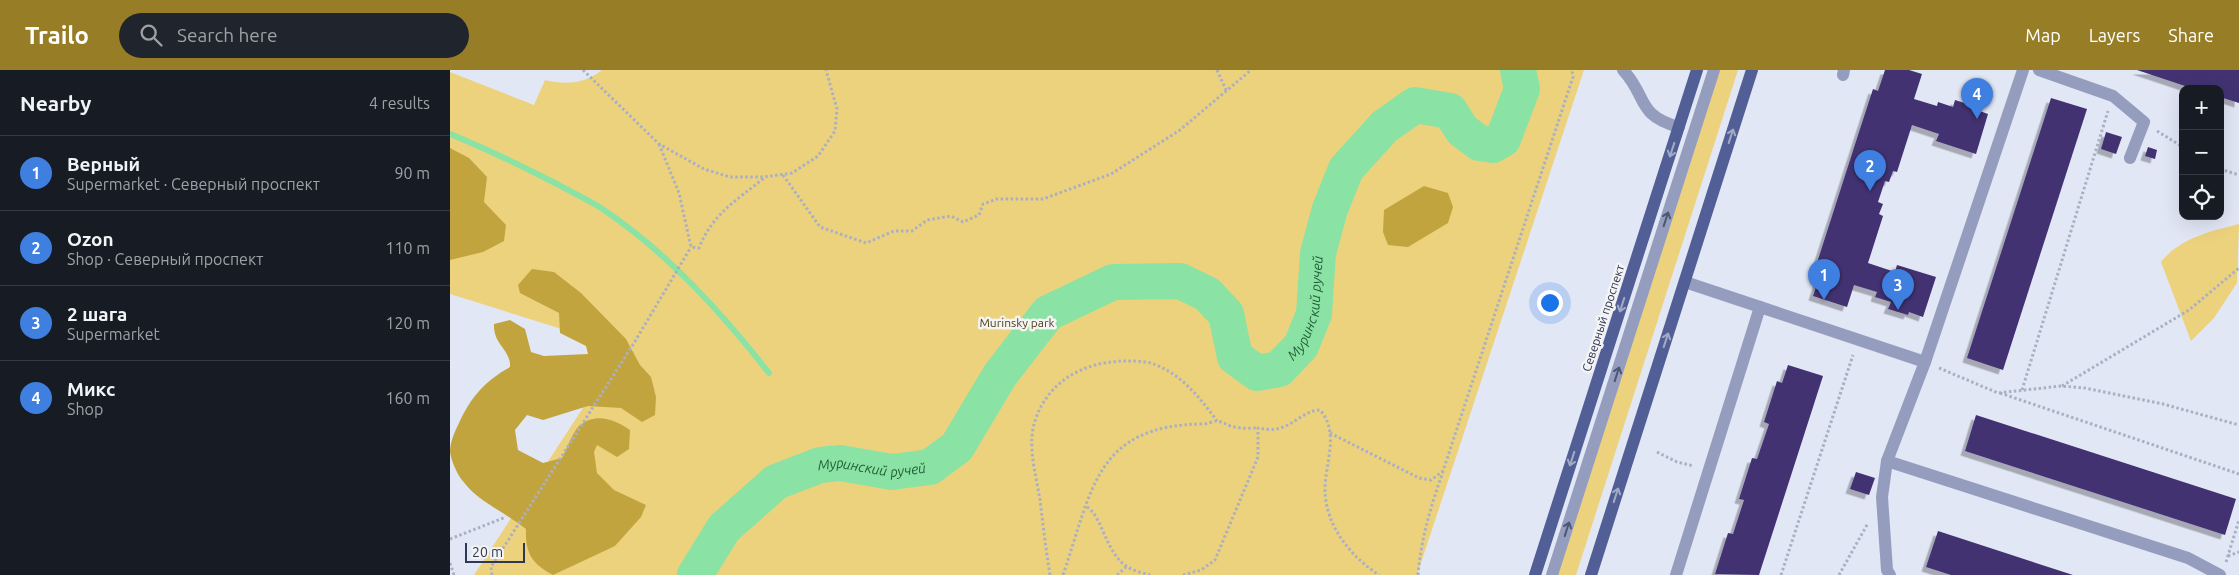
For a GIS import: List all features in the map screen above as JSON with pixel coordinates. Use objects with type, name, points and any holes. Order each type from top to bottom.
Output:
[{"type":"main road","name":"Северный проспект","points":[[1535,575],[1697,70]]},
{"type":"main road","points":[[1591,575],[1752,70]]},
{"type":"street","points":[[1623,70],[1635,82],[1643,106],[1662,122],[1679,127]]},
{"type":"street","points":[[1552,575],[1714,70]]},
{"type":"street","points":[[1890,575],[1887,570],[1882,498],[1887,461],[1925,362],[2023,70]]},
{"type":"street","points":[[2039,70],[2113,96],[2144,122],[2130,158]]},
{"type":"street","points":[[1685,282],[1925,362]]},
{"type":"street","points":[[1676,575],[1760,307]]},
{"type":"street","points":[[1887,461],[2222,570]]},
{"type":"path","points":[[583,70],[659,144],[704,169],[730,177],[764,177],[792,173],[818,156],[835,131],[837,110],[826,70]]},
{"type":"path","points":[[587,74],[592,70]]},
{"type":"path","points":[[1217,70],[1227,92]]},
{"type":"path","points":[[783,175],[820,227],[866,243],[894,231],[912,231],[927,220],[951,216],[963,222],[979,215],[983,204],[997,199],[1043,199],[1111,174],[1180,130],[1227,92],[1250,70]]},
{"type":"path","points":[[1418,575],[1420,556],[1431,505],[1573,77],[1572,70]]},
{"type":"path","points":[[2022,390],[2113,96]]},
{"type":"path","points":[[2144,122],[2179,144]]},
{"type":"path","points":[[492,575],[491,567],[634,343],[691,248],[679,193],[659,144]]},
{"type":"path","points":[[2224,170],[2239,176]]},
{"type":"path","points":[[691,248],[699,248],[706,230],[720,214],[764,177]]},
{"type":"path","points":[[2061,386],[2189,310],[2239,268]]},
{"type":"path","points":[[1781,575],[1858,340]]},
{"type":"path","points":[[1050,575],[1032,451],[1035,422],[1047,396],[1065,377],[1090,365],[1111,361],[1137,361],[1156,364],[1176,376],[1190,388],[1217,421],[1234,428],[1276,429],[1299,419],[1313,410],[1320,410],[1326,417],[1330,433],[1325,490],[1330,518],[1344,544],[1365,566],[1379,575]]},
{"type":"path","points":[[1925,362],[1998,393],[2239,474]]},
{"type":"path","points":[[1998,393],[2061,386],[2084,388],[2163,404],[2239,425]]},
{"type":"path","points":[[1063,575],[1099,472],[1118,448],[1140,435],[1164,427],[1206,424],[1217,421]]},
{"type":"path","points":[[1183,575],[1202,570],[1214,560],[1258,457],[1258,428]]},
{"type":"path","points":[[1330,433],[1419,478],[1432,480],[1443,471]]},
{"type":"path","points":[[1657,452],[1677,462],[1699,467],[1710,466]]},
{"type":"path","points":[[1839,575],[1882,498]]},
{"type":"path","points":[[1087,507],[1094,511],[1105,539],[1126,567],[1150,575]]},
{"type":"path","points":[[450,539],[506,517]]},
{"type":"path","points":[[2222,570],[2239,520]]},
{"type":"path","points":[[2227,556],[2239,552]]},
{"type":"path","points":[[450,563],[454,575]]},
{"type":"path","points":[[1117,575],[1126,567]]},
{"type":"green space","name":"Murinsky park","points":[[602,70],[1584,70],[1417,575],[474,575],[622,348],[450,294],[450,72],[534,105],[545,80],[561,83],[582,81]]},
{"type":"green space","points":[[1720,70],[1738,70],[1576,575],[1558,575]]},
{"type":"green space","points":[[2239,224],[2237,283],[2214,318],[2191,341],[2161,262],[2177,247],[2187,241]]},
{"type":"shaded area","points":[[450,148],[469,158],[487,177],[484,202],[506,225],[504,241],[483,252],[450,260]]},
{"type":"shaded area","points":[[1424,186],[1448,193],[1453,207],[1448,223],[1408,247],[1388,245],[1383,232],[1384,210]]},
{"type":"shaded area","points":[[532,269],[554,272],[581,293],[626,339],[640,365],[651,377],[656,397],[655,415],[642,422],[621,408],[588,406],[543,420],[527,415],[515,430],[518,450],[543,463],[562,458],[576,429],[592,419],[611,420],[630,430],[629,449],[617,457],[597,445],[594,452],[597,473],[614,490],[646,505],[641,517],[615,546],[553,575],[540,567],[531,557],[527,545],[526,529],[468,488],[456,471],[450,452],[456,430],[474,398],[486,384],[510,367],[508,356],[496,337],[494,324],[510,320],[525,329],[531,352],[544,356],[588,354],[586,346],[560,333],[559,313],[520,293],[518,285]]},
{"type":"building","points":[[1885,70],[1909,70],[1922,74],[1914,99],[1937,106],[1938,102],[1953,107],[1955,100],[1974,106],[1974,109],[1988,114],[1976,154],[1936,141],[1939,134],[1912,125],[1897,172],[1893,171],[1889,182],[1885,181],[1878,202],[1883,204],[1879,214],[1883,216],[1868,263],[1895,272],[1897,265],[1936,277],[1923,317],[1909,312],[1908,315],[1888,309],[1891,302],[1875,297],[1877,292],[1854,285],[1847,307],[1813,296],[1821,271],[1815,269],[1873,89],[1878,91]]},
{"type":"building","points":[[2137,70],[2239,70],[2239,103],[2224,98],[2224,85],[2182,85]]},
{"type":"building","points":[[2051,98],[2087,109],[2003,370],[1967,358]]},
{"type":"building","points":[[2106,132],[2122,137],[2116,154],[2101,149]]},
{"type":"building","points":[[2148,147],[2157,150],[2155,159],[2145,156]]},
{"type":"building","points":[[1788,365],[1823,376],[1759,575],[1715,574],[1728,533],[1733,534],[1744,500],[1739,499],[1752,458],[1757,459],[1769,424],[1764,422],[1777,381],[1782,383]]},
{"type":"building","points":[[1976,415],[2236,499],[2225,535],[1965,451]]},
{"type":"building","points":[[1856,472],[1875,478],[1869,495],[1850,489]]},
{"type":"building","points":[[1938,531],[2073,575],[1951,575],[1926,567]]},
{"type":"waterway","name":"Муринский ручей","points":[[695,575],[724,528],[776,482],[820,465],[840,463],[892,472],[930,467],[957,447],[1000,375],[1048,313],[1113,282],[1180,281],[1207,294],[1226,314],[1235,357],[1257,373],[1279,369],[1301,346],[1314,314],[1318,253],[1330,209],[1346,169],[1384,127],[1415,105],[1450,111],[1462,130],[1479,143],[1493,145],[1503,139],[1522,89],[1518,70]]},
{"type":"waterway","points":[[450,134],[557,184],[596,205],[625,225],[670,263],[712,305],[769,373]]},
{"type":"place","name":"Микс","points":[[1977,119]]},
{"type":"place","name":"Ozon","points":[[1870,191]]},
{"type":"place","name":"Верный","points":[[1824,300]]},
{"type":"place","name":"2 шага","points":[[1898,310]]}]
